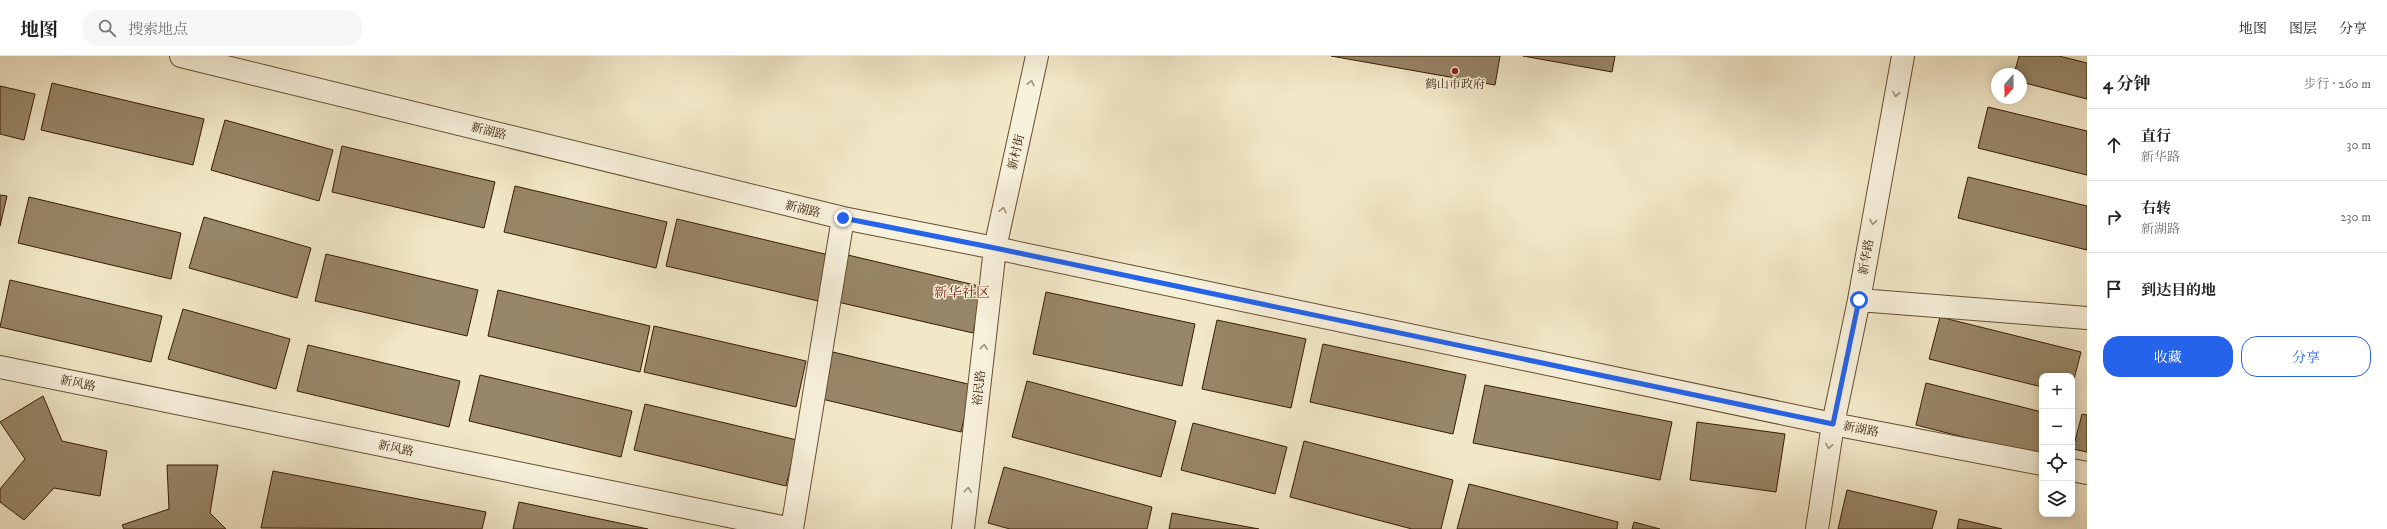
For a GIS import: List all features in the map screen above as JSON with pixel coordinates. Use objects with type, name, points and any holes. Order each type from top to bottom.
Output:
[{"type":"street","name":"新湖路","points":[[181,56],[843,218],[995,248],[1833,424],[2039,463]]},
{"type":"street","name":"新村街","points":[[995,248],[1037,56]]},
{"type":"street","name":"新华路","points":[[1817,529],[1833,424],[1859,300],[1903,56]]},
{"type":"street","points":[[792,529],[843,218]]},
{"type":"street","name":"裕民路","points":[[963,529],[995,248]]},
{"type":"street","points":[[1859,300],[2087,318]]},
{"type":"street","name":"新风路","points":[[0,366],[792,529]]},
{"type":"street","points":[[2075,471],[2087,473]]},
{"type":"building","name":"鹤山市政府","points":[[1331,56],[1500,56],[1495,85]]},
{"type":"building","points":[[1523,56],[1615,56],[1612,72]]},
{"type":"building","points":[[2019,56],[2059,56],[2087,63],[2087,99],[2027,84],[2027,68],[2016,68]]},
{"type":"building","points":[[52,83],[204,119],[193,165],[41,130]]},
{"type":"building","points":[[0,86],[35,94],[24,140],[0,134]]},
{"type":"building","points":[[1988,107],[2087,131],[2087,175],[1978,148]]},
{"type":"building","points":[[225,120],[333,150],[319,201],[211,170]]},
{"type":"building","points":[[342,146],[495,182],[484,228],[332,192]]},
{"type":"building","points":[[1968,177],[2087,206],[2087,250],[1958,218]]},
{"type":"building","points":[[515,186],[667,222],[656,268],[504,232]]},
{"type":"building","points":[[0,195],[7,196],[0,226]]},
{"type":"building","points":[[29,197],[181,233],[171,279],[18,243]]},
{"type":"building","points":[[204,217],[311,248],[297,298],[189,268]]},
{"type":"building","points":[[677,219],[829,255],[818,301],[666,266]]},
{"type":"building","points":[[831,251],[983,287],[973,333],[820,298]]},
{"type":"building","points":[[326,254],[478,290],[467,336],[315,301]]},
{"type":"building","points":[[10,280],[162,316],[151,362],[0,327]]},
{"type":"building","points":[[498,290],[650,326],[640,372],[488,336]]},
{"type":"building","points":[[1046,292],[1195,324],[1182,386],[1033,354]]},
{"type":"building","points":[[183,309],[290,339],[276,389],[168,359]]},
{"type":"building","points":[[1940,317],[2081,352],[2075,375],[2075,373],[2039,373],[2039,386],[1929,359]]},
{"type":"building","points":[[1217,320],[1306,339],[1291,408],[1202,389]]},
{"type":"building","points":[[654,326],[806,361],[796,407],[644,372]]},
{"type":"building","points":[[1323,344],[1466,375],[1453,434],[1310,402]]},
{"type":"building","points":[[308,345],[460,381],[449,427],[297,391]]},
{"type":"building","points":[[820,349],[972,385],[961,432],[809,396]]},
{"type":"building","points":[[480,375],[632,411],[621,457],[469,421]]},
{"type":"building","points":[[1027,381],[1176,421],[1161,477],[1012,437]]},
{"type":"building","points":[[1926,383],[2039,411],[2039,456],[1916,425]]},
{"type":"building","points":[[1485,385],[1672,422],[1660,480],[1473,443]]},
{"type":"building","points":[[43,396],[62,441],[107,451],[100,496],[54,488],[24,520],[0,502],[0,489],[25,459],[0,422]]},
{"type":"building","points":[[645,404],[797,440],[786,486],[634,450]]},
{"type":"building","points":[[2082,414],[2087,415],[2087,452],[2075,449],[2075,441]]},
{"type":"building","points":[[1697,422],[1785,434],[1776,492],[1690,480]]},
{"type":"building","points":[[1193,423],[1287,447],[1275,494],[1181,470]]},
{"type":"building","points":[[1304,441],[1453,480],[1441,529],[1412,529],[1290,497]]},
{"type":"building","points":[[167,465],[218,465],[210,513],[226,529],[124,529],[122,525],[169,509]]},
{"type":"building","points":[[1004,467],[1152,507],[1147,529],[1010,529],[988,523]]},
{"type":"building","points":[[273,471],[486,512],[482,529],[261,528]]},
{"type":"building","points":[[1469,484],[1618,522],[1617,529],[1457,529]]},
{"type":"building","points":[[1847,490],[1937,511],[1932,529],[1838,529]]},
{"type":"building","points":[[519,502],[648,529],[513,529]]},
{"type":"building","points":[[1172,513],[1259,529],[1169,529]]},
{"type":"building","points":[[1959,519],[2002,529],[1957,529]]},
{"type":"building","points":[[1634,522],[1660,529],[1632,529]]},
{"type":"place","name":"鹤山市政府","points":[[1455,71]]},
{"type":"district","name":"新华社区","points":[[962,292]]},
{"type":"route","points":[[843,218],[995,248],[1833,424],[1859,300]]}]
